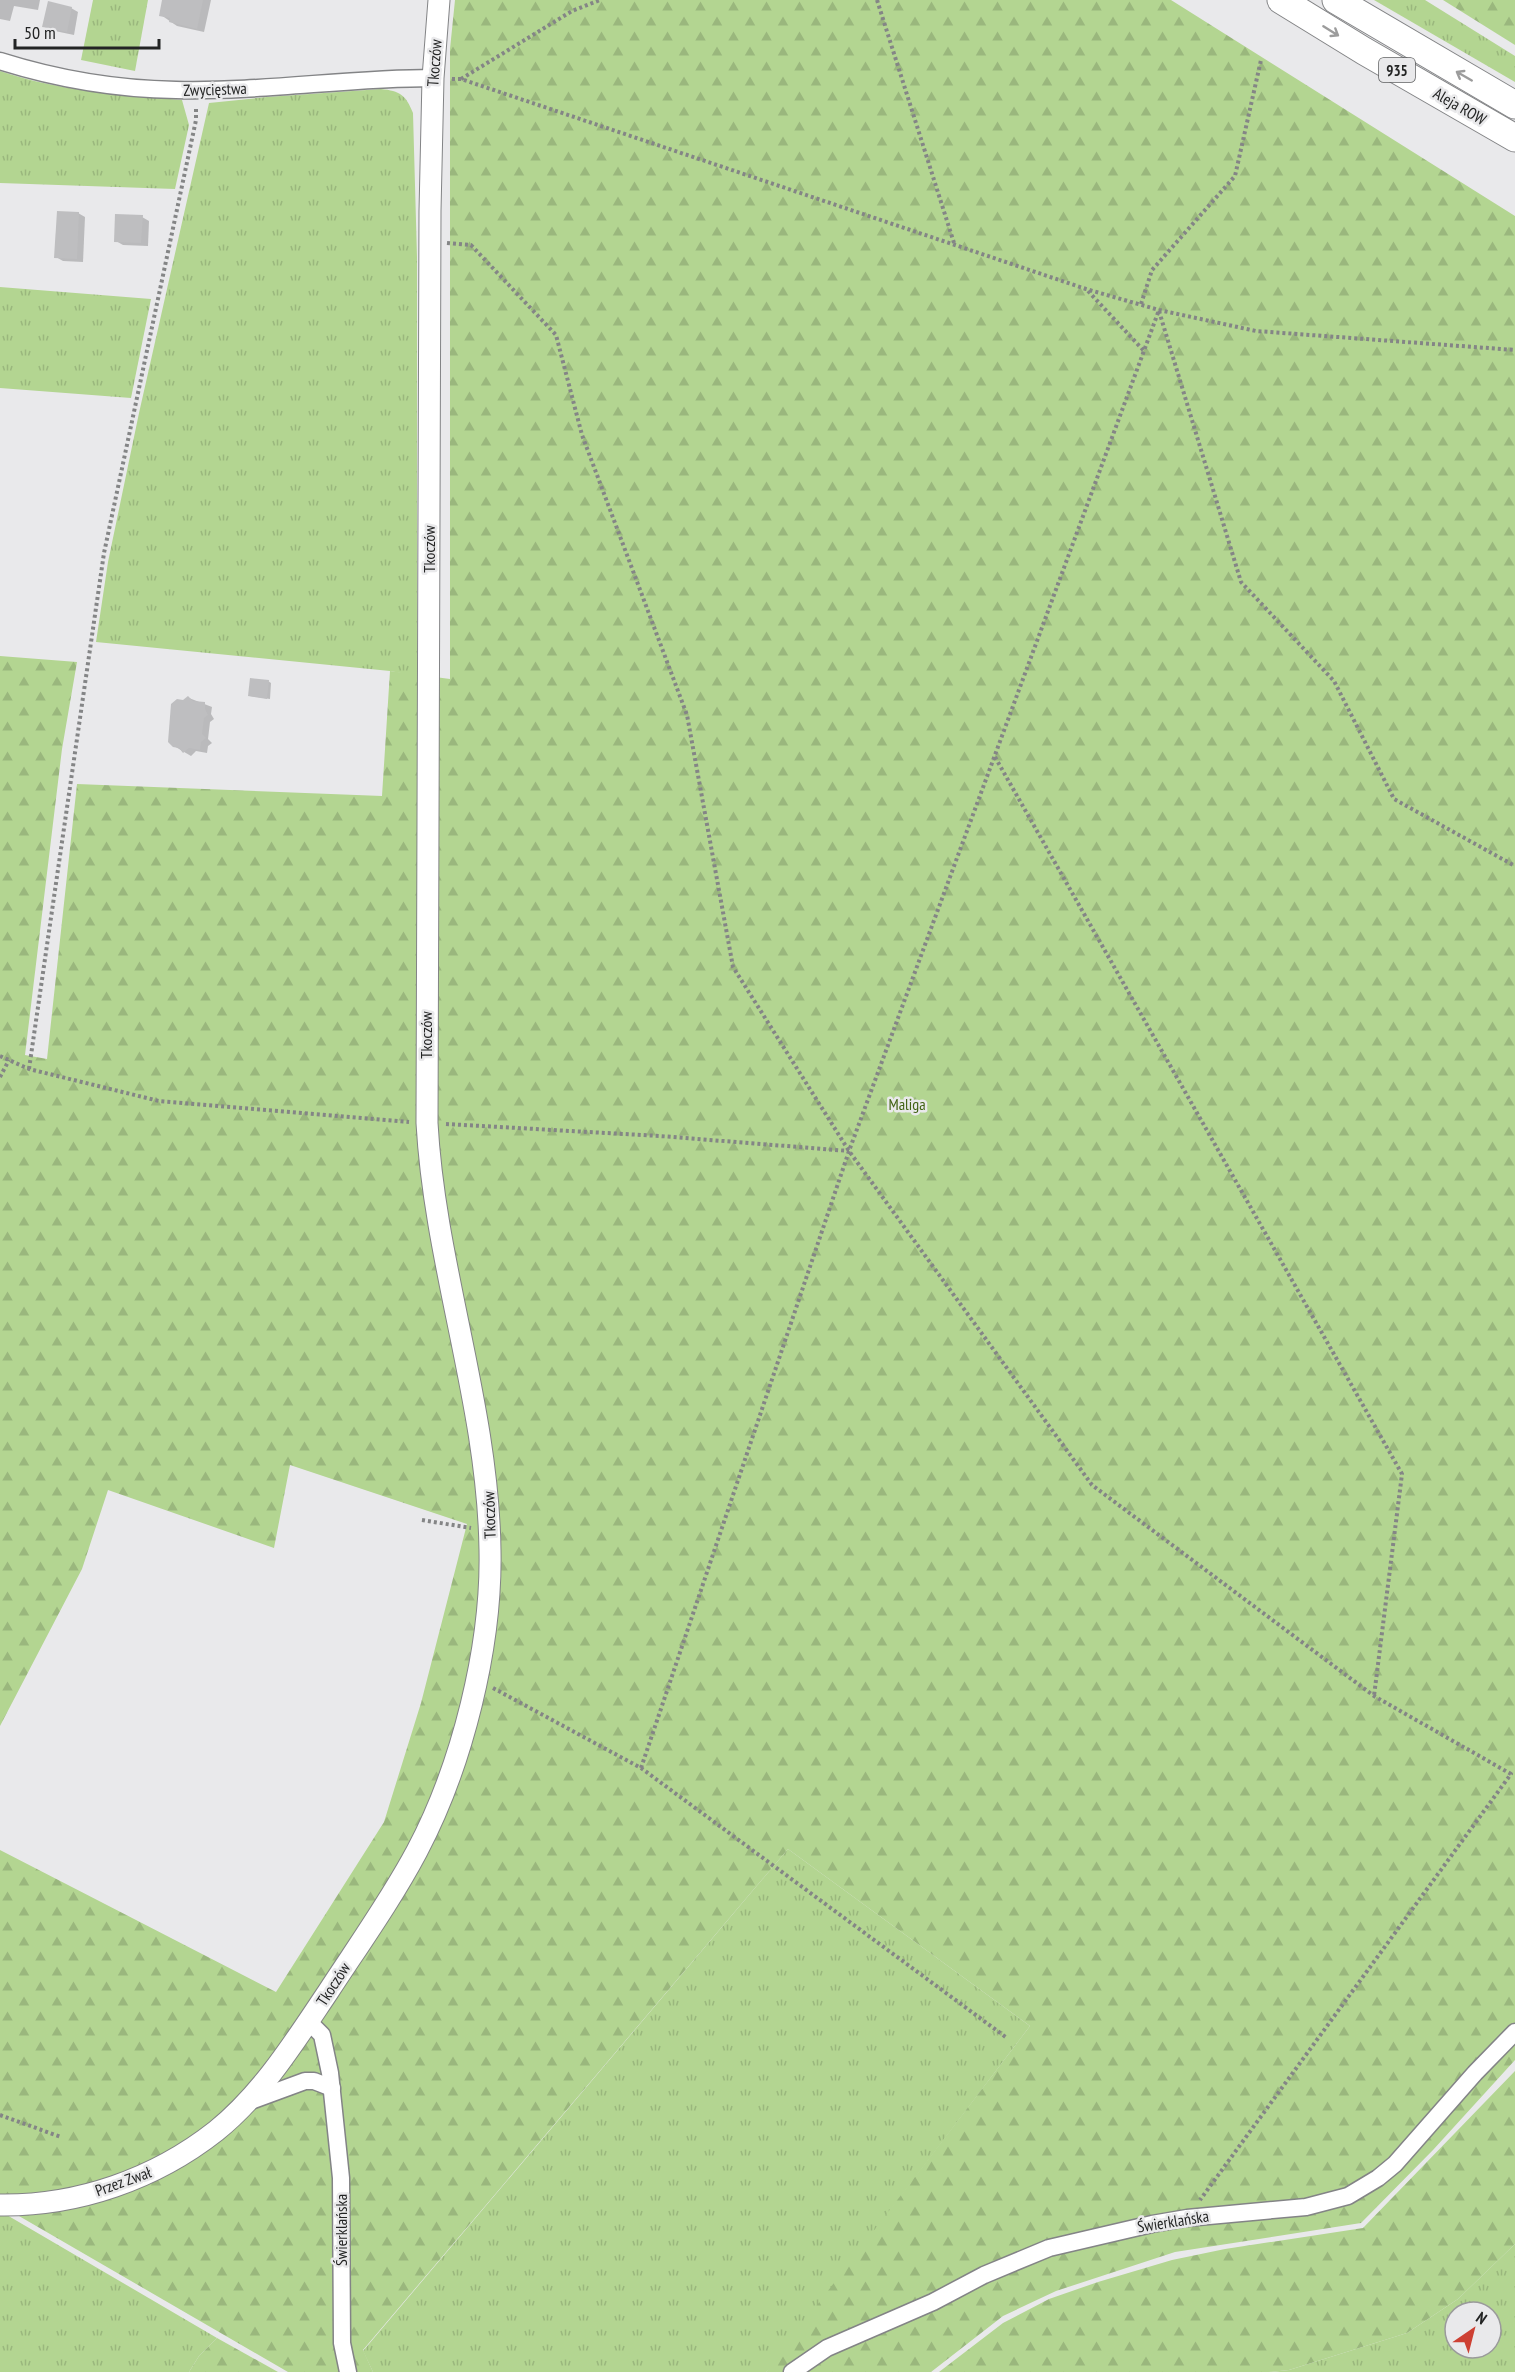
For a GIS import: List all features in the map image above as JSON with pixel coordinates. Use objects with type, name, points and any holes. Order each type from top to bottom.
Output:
[{"type":"main road","name":"Aleja ROW","points":[[1281,0],[1515,138]]},
{"type":"main road","name":"Aleja ROW","points":[[1336,0],[1515,105]]},
{"type":"street","name":"Tkoczów","points":[[308,2021],[395,1888],[431,1822],[454,1759],[476,1679],[482,1652],[489,1581],[487,1478],[433,1185],[427,1123],[430,242],[433,78],[439,0]]},
{"type":"street","name":"Zwycięstwa","points":[[0,61],[94,83],[149,89],[197,90],[433,78]]},
{"type":"street","name":"Świerklańska","points":[[308,2021],[320,2031],[324,2040],[332,2088],[341,2178],[342,2343],[348,2372]]},
{"type":"street","points":[[246,2103],[283,2058],[308,2021]]},
{"type":"street","name":"Świerklańska","points":[[792,2372],[827,2348],[933,2302],[1017,2261],[1084,2238],[1187,2218],[1306,2207],[1335,2200],[1360,2190],[1395,2164],[1475,2073],[1515,2032]]},
{"type":"street","points":[[246,2103],[305,2081],[314,2081],[332,2088]]},
{"type":"street","name":"Przez Zwał","points":[[0,2205],[56,2201],[147,2174],[180,2156],[246,2103]]},
{"type":"path","points":[[461,79],[572,10],[600,0]]},
{"type":"path","points":[[877,0],[954,243]]},
{"type":"path","points":[[1141,304],[1152,270],[1235,176],[1261,60]]},
{"type":"path","points":[[433,78],[461,79],[1086,289],[1159,310],[1256,330],[1515,350]]},
{"type":"path","points":[[29,1069],[104,553],[196,120],[197,90]]},
{"type":"path","points":[[430,242],[471,245],[555,335],[582,435],[687,715],[733,967],[849,1151],[1092,1485],[1374,1696],[1513,1775],[1187,2218]]},
{"type":"path","points":[[1086,289],[1144,352]]},
{"type":"path","points":[[641,1768],[849,1151],[1159,310]]},
{"type":"path","points":[[1159,310],[1241,582],[1334,681],[1394,799],[1515,866]]},
{"type":"path","points":[[995,756],[1402,1474],[1374,1696]]},
{"type":"path","points":[[0,1056],[29,1069],[159,1101],[427,1123],[660,1136],[849,1151]]},
{"type":"path","points":[[0,1077],[9,1060]]},
{"type":"path","points":[[422,1520],[466,1528]]},
{"type":"path","points":[[476,1679],[641,1768],[1007,2038]]},
{"type":"path","points":[[0,2115],[60,2137]]},
{"type":"green space","points":[[93,0],[148,0],[135,71],[81,60]]},
{"type":"green space","name":"Maliga","points":[[455,0],[1171,0],[1515,216],[1515,2060],[1433,2150],[1361,2223],[1175,2252],[1056,2291],[1003,2316],[931,2372],[766,2372],[1030,2026],[788,1849],[363,2350],[373,2372],[288,2372],[0,2205],[0,1850],[276,1992],[384,1822],[421,1703],[467,1524],[290,1465],[274,1548],[108,1490],[82,1569],[0,1726],[0,656],[77,662],[62,749],[25,1055],[47,1059],[77,784],[382,796],[390,671],[450,679],[450,49]]},
{"type":"green space","points":[[1374,0],[1425,0],[1515,56],[1515,82]]},
{"type":"green space","points":[[1443,0],[1515,0],[1515,45]]},
{"type":"green space","points":[[0,71],[67,88],[182,100],[189,125],[175,189],[0,183]]},
{"type":"green space","points":[[381,89],[402,95],[413,113],[417,257],[417,676],[390,671],[96,642],[108,562],[139,413],[209,103]]},
{"type":"green space","points":[[0,287],[151,299],[131,398],[0,388]]},
{"type":"green space","points":[[788,1849],[1030,2026],[773,2365],[766,2372],[373,2372],[363,2351]]},
{"type":"green space","points":[[1515,2071],[1515,2244],[1458,2299],[1443,2300],[1443,2309],[1407,2333],[1289,2370],[1269,2372],[939,2372],[1003,2323],[1049,2299],[1098,2282],[1172,2260],[1225,2249],[1363,2228]]},
{"type":"green space","points":[[0,2211],[217,2338],[199,2356],[189,2372],[0,2372]]},
{"type":"green space","points":[[1515,2244],[1515,2372],[1269,2372],[1289,2370],[1407,2333],[1443,2309],[1443,2360],[1503,2360],[1503,2300],[1456,2300]]},
{"type":"green space","points":[[217,2338],[278,2372],[189,2372],[199,2356]]},
{"type":"building","points":[[162,0],[203,0],[197,29],[169,22],[170,18],[159,16]]},
{"type":"building","points":[[48,1],[72,7],[67,32],[42,27]]},
{"type":"building","points":[[57,211],[79,212],[77,259],[54,258]]},
{"type":"building","points":[[115,214],[143,215],[141,243],[114,242]]},
{"type":"building","points":[[250,678],[269,680],[267,699],[248,696]]},
{"type":"building","points":[[188,696],[193,701],[205,702],[208,715],[204,718],[202,734],[206,738],[201,742],[200,750],[189,748],[183,753],[168,742],[171,704],[177,699],[183,700]]}]
